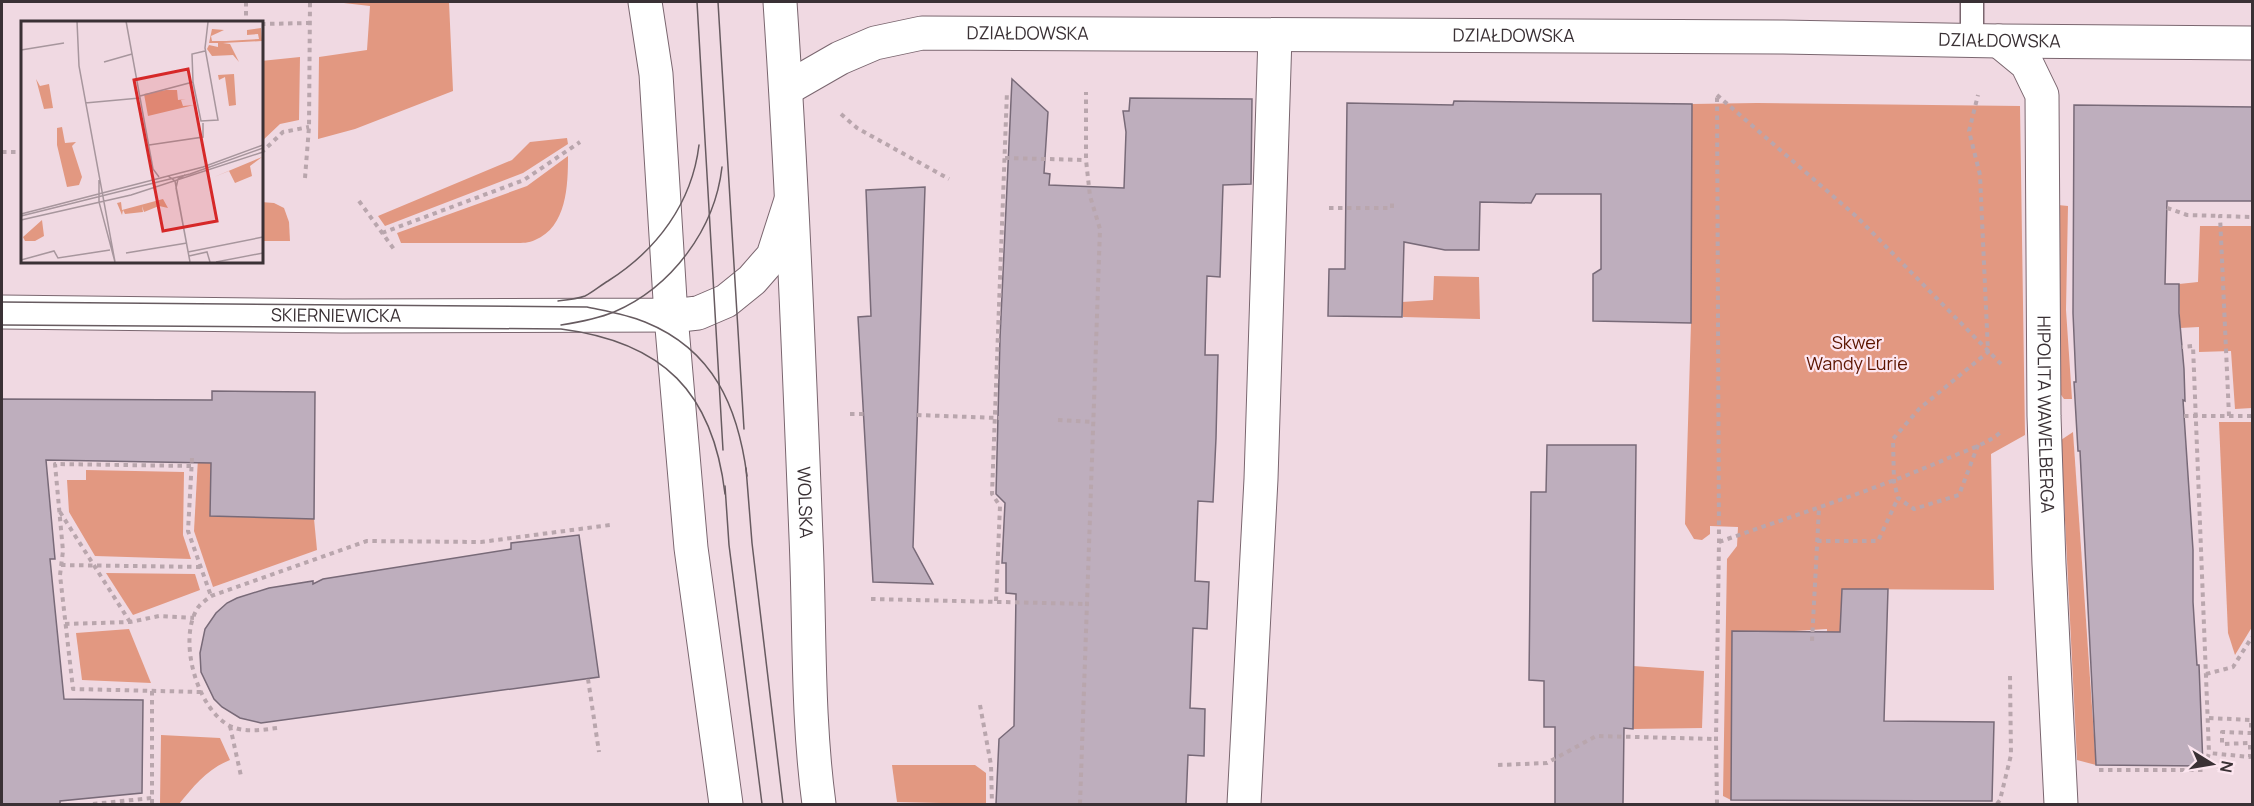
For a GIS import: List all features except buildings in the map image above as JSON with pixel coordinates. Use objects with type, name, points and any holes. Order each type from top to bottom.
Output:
[{"type":"street","points":[[645,2],[656,74],[671,316],[691,548],[726,804]]},
{"type":"street","name":"WOLSKA","points":[[780,2],[807,549],[813,756],[819,804]]},
{"type":"street","name":"DZIAŁDOWSKA","points":[[786,89],[840,58],[875,43],[922,33],[1783,37],[2253,43]]},
{"type":"street","points":[[1244,804],[1262,479],[1275,36]]},
{"type":"street","name":"HIPOLITA WAWELBERGA","points":[[1985,41],[2027,64],[2042,95],[2044,416],[2061,804]]},
{"type":"street","name":"WOLSKA","points":[[671,316],[698,313],[726,301],[752,280],[773,255],[791,200]]},
{"type":"street","name":"SKIERNIEWICKA","points":[[2,312],[342,316],[671,316]]},
{"type":"lane","points":[[1972,2],[1985,41]]},
{"type":"path","points":[[246,2],[246,21]]},
{"type":"path","points":[[305,178],[309,127],[310,2]]},
{"type":"path","points":[[262,24],[310,23]]},
{"type":"path","points":[[996,602],[1000,506],[992,494],[997,418],[1007,92]]},
{"type":"path","points":[[1080,804],[1100,229],[1090,196],[1086,160],[1086,92]]},
{"type":"path","points":[[1717,804],[1719,542],[1717,95],[1857,217],[2003,366]]},
{"type":"path","points":[[1978,95],[1969,131],[1980,175],[1988,352]]},
{"type":"path","points":[[841,114],[857,128],[949,178]]},
{"type":"path","points":[[262,152],[283,132],[309,127]]},
{"type":"path","points":[[382,233],[524,180],[580,142]]},
{"type":"path","points":[[2,152],[21,152]]},
{"type":"path","points":[[1005,158],[1086,160]]},
{"type":"path","points":[[359,201],[396,252]]},
{"type":"path","points":[[1329,208],[1392,208],[1392,202]]},
{"type":"path","points":[[2166,208],[2187,215],[2253,217]]},
{"type":"path","points":[[2220,216],[2229,416]]},
{"type":"path","points":[[2096,770],[2204,770],[2210,753],[2193,346],[2182,347]]},
{"type":"path","points":[[1817,541],[1878,541],[1898,498],[1894,482],[1893,439],[1919,410],[1988,352]]},
{"type":"path","points":[[850,414],[864,414]]},
{"type":"path","points":[[917,415],[997,418]]},
{"type":"path","points":[[2184,416],[2253,416]]},
{"type":"path","points":[[1058,420],[1094,422]]},
{"type":"path","points":[[1719,542],[1894,482],[1978,445],[1998,435],[2006,428]]},
{"type":"path","points":[[1898,498],[1914,509],[1959,495],[1978,445]]},
{"type":"path","points":[[192,458],[188,531],[211,596]]},
{"type":"path","points":[[191,466],[55,464],[63,551],[60,575],[73,689],[201,692]]},
{"type":"path","points":[[1812,641],[1819,508]]},
{"type":"path","points":[[60,512],[130,622]]},
{"type":"path","points":[[277,728],[253,731],[230,726],[216,714],[201,692],[190,664],[190,642],[197,608],[211,596],[367,541],[481,542],[610,525]]},
{"type":"path","points":[[61,565],[201,567]]},
{"type":"path","points":[[871,599],[1087,604]]},
{"type":"path","points":[[65,624],[130,622],[159,616],[194,618]]},
{"type":"path","points":[[2206,674],[2234,667],[2253,637]]},
{"type":"path","points":[[1997,804],[2000,800],[2010,755],[2010,672]]},
{"type":"path","points":[[588,679],[599,752]]},
{"type":"path","points":[[152,691],[152,804]]},
{"type":"path","points":[[980,705],[991,765],[992,804]]},
{"type":"path","points":[[2208,718],[2251,720],[2251,733],[2223,732],[2222,738],[2222,744],[2250,743],[2250,757],[2210,753]]},
{"type":"path","points":[[230,726],[241,776]]},
{"type":"path","points":[[1498,765],[1547,764],[1596,736],[1716,739]]},
{"type":"path","points":[[93,804],[152,798]]},
{"type":"green space","points":[[335,2],[449,2],[453,91],[355,129],[318,139],[319,57],[367,50],[370,6]]},
{"type":"green space","points":[[300,57],[299,120],[280,124],[262,141],[262,61]]},
{"type":"green space","name":"Skwer Wandy Lurie","points":[[1692,104],[2020,106],[2025,435],[1991,454],[1994,590],[1842,589],[1839,699],[1826,698],[1827,629],[1777,632],[1733,631],[1731,800],[1723,796],[1727,559],[1737,546],[1738,527],[1710,526],[1710,534],[1702,540],[1694,539],[1685,524],[1691,323]]},
{"type":"green space","points":[[567,138],[568,144],[523,173],[385,226],[378,216],[512,160],[530,142]]},
{"type":"green space","points":[[568,156],[566,192],[560,215],[546,234],[535,240],[521,243],[401,243],[397,233],[527,186]]},
{"type":"green space","points":[[262,202],[274,203],[284,208],[289,222],[290,241],[262,241]]},
{"type":"green space","points":[[2058,205],[2068,206],[2066,310],[2072,399],[2064,399],[2059,392]]},
{"type":"green space","points":[[2200,226],[2252,226],[2252,408],[2235,409],[2231,351],[2199,352],[2199,327],[2180,328],[2179,284],[2198,282]]},
{"type":"green space","points":[[1434,276],[1479,277],[1480,319],[1403,317],[1402,302],[1433,300]]},
{"type":"green space","points":[[2219,422],[2252,422],[2252,627],[2235,655],[2228,633]]},
{"type":"green space","points":[[2073,432],[2096,765],[2077,760],[2061,440]]},
{"type":"green space","points":[[198,458],[211,459],[314,519],[317,550],[213,587],[194,531]]},
{"type":"green space","points":[[86,470],[184,472],[183,535],[191,559],[95,556],[69,512],[67,480],[86,480]]},
{"type":"green space","points":[[106,573],[195,574],[200,590],[133,615]]},
{"type":"green space","points":[[129,629],[151,683],[82,680],[76,633]]},
{"type":"green space","points":[[1633,666],[1704,671],[1702,728],[1633,729]]},
{"type":"green space","points":[[161,735],[220,738],[230,760],[208,773],[179,804],[160,804]]},
{"type":"green space","points":[[892,765],[975,765],[986,773],[986,804],[897,802]]},
{"type":"tram line","points":[[697,2],[723,450]]},
{"type":"tram line","points":[[718,2],[744,429]]},
{"type":"tram line","points":[[558,301],[579,298],[591,293],[626,269],[656,240],[669,223],[689,186],[699,145]]},
{"type":"tram line","points":[[561,325],[614,312],[654,288],[672,271],[700,234],[718,190],[722,167]]},
{"type":"tram line","points":[[2,302],[587,307],[616,313],[645,322],[669,334],[689,348],[705,365],[729,404],[737,427],[747,476]]},
{"type":"tram line","points":[[2,325],[561,329],[597,336],[628,346],[655,360],[677,378],[695,400],[709,427],[719,458],[725,494]]},
{"type":"tram line","points":[[746,468],[752,543],[783,804]]},
{"type":"tram line","points":[[725,486],[729,545],[762,804]]}]
